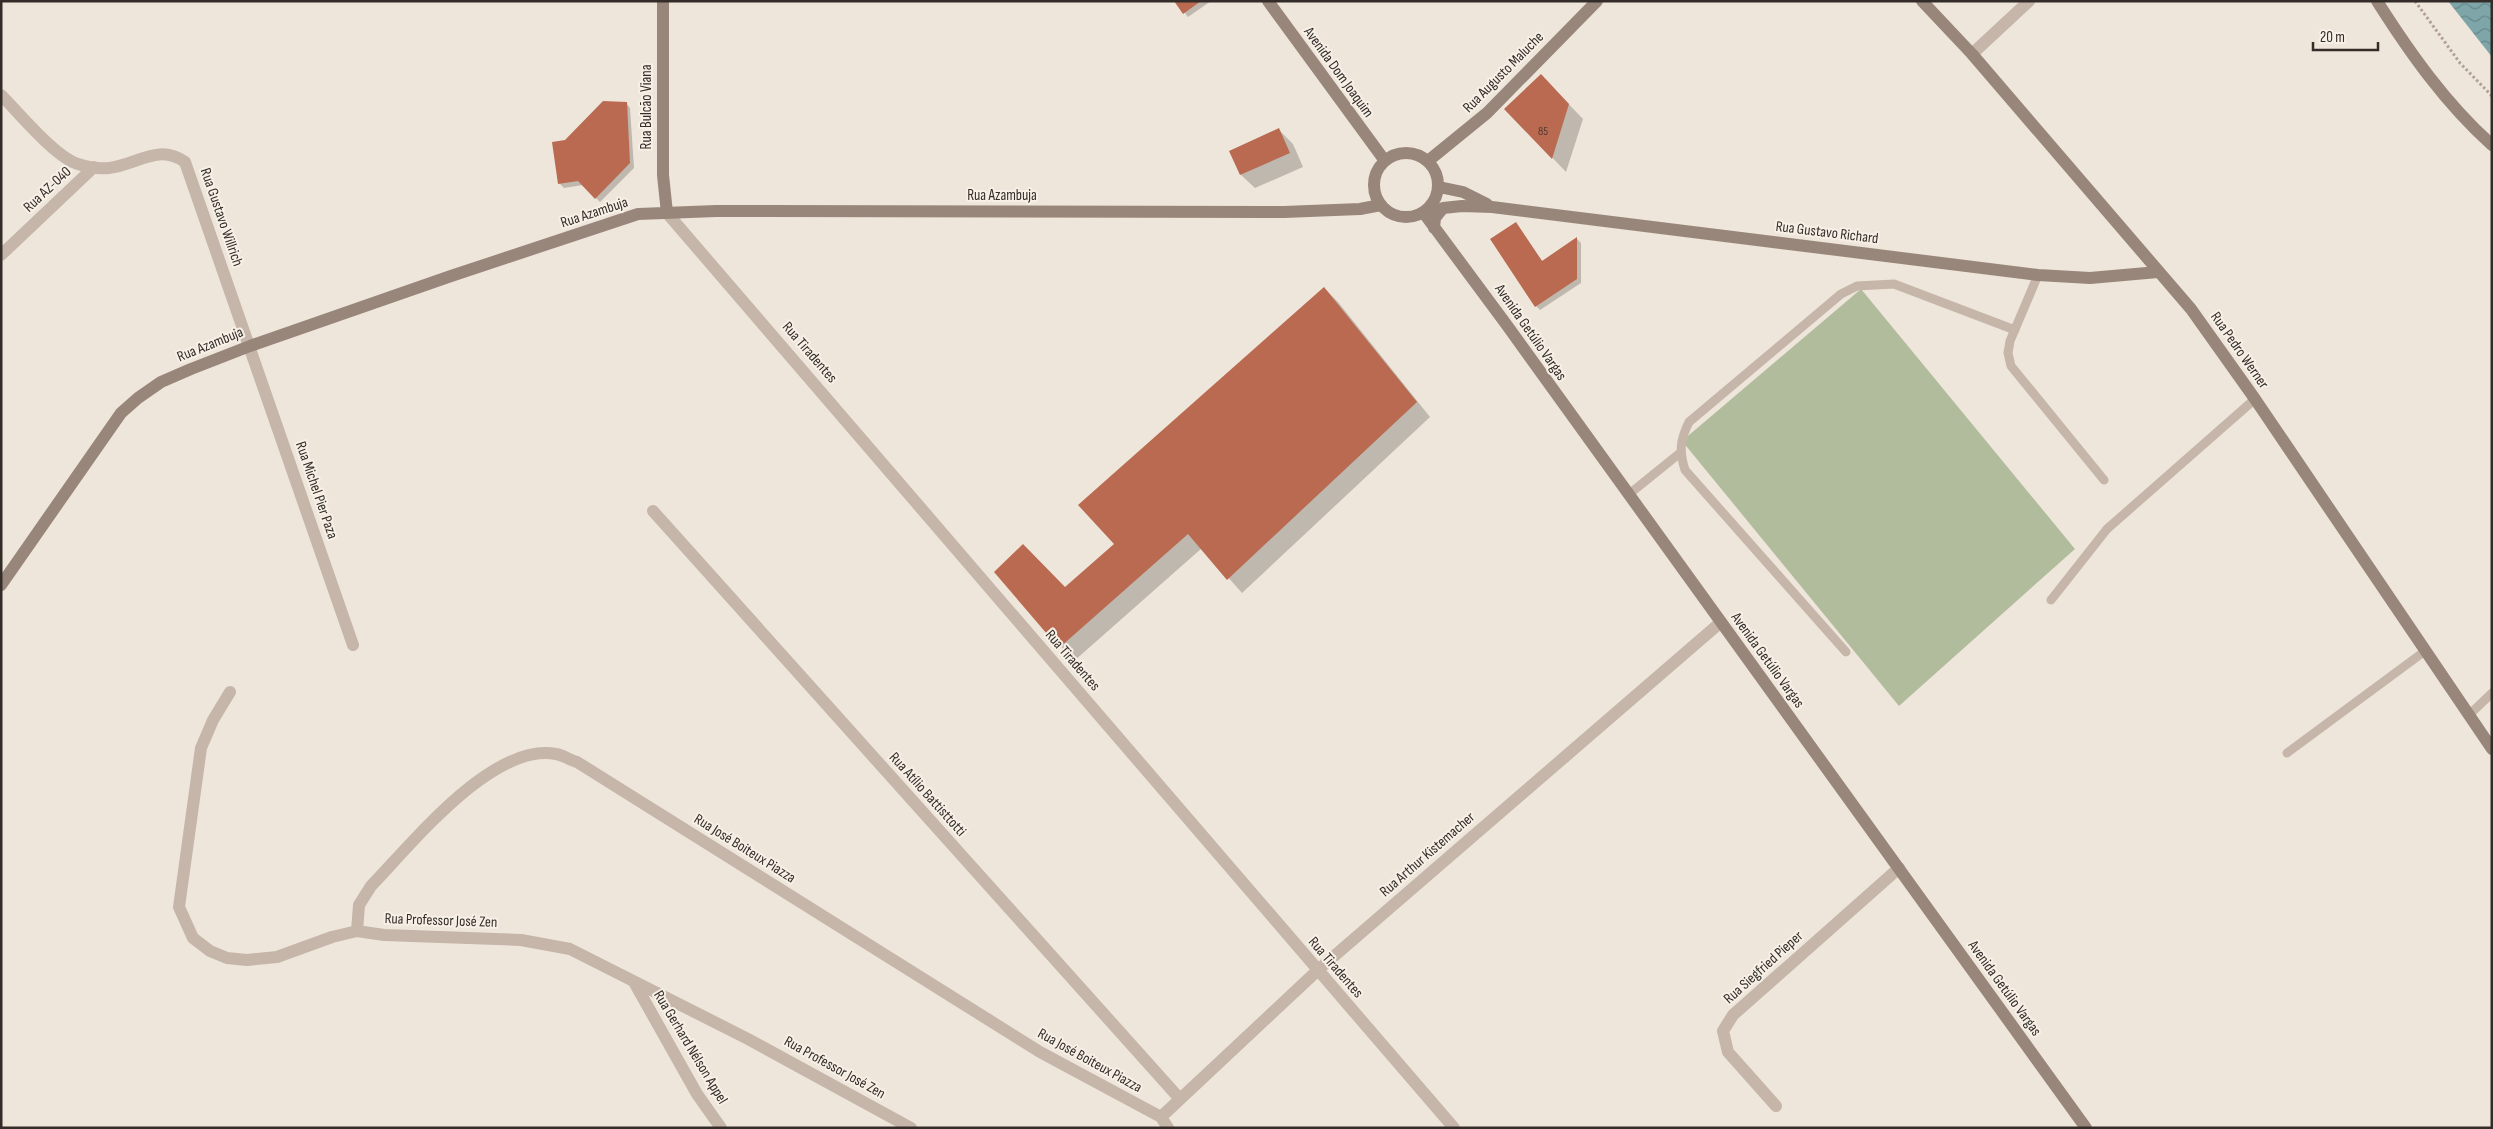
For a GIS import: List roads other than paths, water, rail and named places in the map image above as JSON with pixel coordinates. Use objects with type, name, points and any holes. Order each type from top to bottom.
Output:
[{"type":"main road","name":"Rua Bulcão Viana","points":[[662,1],[663,175],[667,213]]},
{"type":"main road","name":"Avenida Dom Joaquim","points":[[1268,1],[1385,161]]},
{"type":"main road","name":"Rua Augusto Maluche","points":[[1428,161],[1486,113],[1597,1]]},
{"type":"main road","name":"Rua Pedro Werner","points":[[1922,1],[1972,54],[2191,309],[2255,398],[2492,749]]},
{"type":"main road","points":[[2377,1],[2400,37],[2448,101],[2492,145]]},
{"type":"main road","points":[[1406,152],[1418,154],[1428,161],[1438,177],[1439,187],[1430,206],[1414,216],[1396,215],[1381,205],[1375,194],[1374,182],[1378,171],[1385,161],[1394,154],[1406,152]]},
{"type":"main road","name":"Rua Gustavo Richard","points":[[1439,187],[1463,192],[1492,207]]},
{"type":"main road","name":"Rua Azambuja","points":[[1,585],[121,413],[161,382],[250,346],[638,214],[716,211],[1284,212],[1360,209],[1381,205]]},
{"type":"main road","name":"Rua Gustavo Richard","points":[[1434,228],[1435,218],[1443,208],[1462,206],[1492,207],[2038,275],[2090,278],[2158,272]]},
{"type":"main road","name":"Avenida Getúlio Vargas","points":[[1422,212],[2086,1128]]},
{"type":"street","points":[[1972,54],[2029,1]]},
{"type":"street","name":"Rua Gustavo Willrich","points":[[1,95],[57,150],[76,164],[109,168],[150,154],[177,156],[185,162],[250,346]]},
{"type":"street","name":"Rua AZ-040","points":[[1,254],[94,167]]},
{"type":"street","name":"Rua Tiradentes","points":[[667,213],[1454,1128]]},
{"type":"street","name":"Rua Michel Pier Paza","points":[[250,346],[353,645]]},
{"type":"street","name":"Rua Atílio Battisttotti","points":[[653,511],[1180,1099]]},
{"type":"street","name":"Rua Arthur Kistemacher","points":[[1164,1122],[1180,1099],[1318,970],[1721,622]]},
{"type":"street","name":"Rua Professor José Zen","points":[[230,692],[213,720],[201,748],[179,906],[184,923],[193,938],[210,951],[227,958],[247,960],[277,957],[332,937],[357,931],[384,935],[529,941],[570,949],[748,1039],[911,1128]]},
{"type":"street","name":"Rua José Boiteux Piazza","points":[[357,931],[359,905],[371,886],[468,787],[505,762],[533,755],[555,754],[577,762],[1040,1052],[1164,1122]]},
{"type":"street","name":"Rua Siegfried Pieper","points":[[1776,1106],[1728,1052],[1723,1031],[1733,1014],[1898,868]]},
{"type":"street","name":"Rua Gerhard Nélson Appel","points":[[634,982],[697,1094],[721,1128]]},
{"type":"lane","points":[[2038,275],[2015,330],[2008,353],[2011,366],[2104,480]]},
{"type":"lane","points":[[1846,652],[1685,470],[1680,452],[1682,437],[1689,422],[1842,294],[1857,286],[1894,284],[2015,330]]},
{"type":"lane","points":[[2051,600],[2092,545],[2107,529],[2255,398]]},
{"type":"lane","points":[[1628,495],[1680,452]]},
{"type":"lane","points":[[2287,753],[2425,651]]},
{"type":"lane","points":[[2469,715],[2492,693]]},
{"type":"water","points":[[2448,1],[2492,1],[2492,57]]}]
